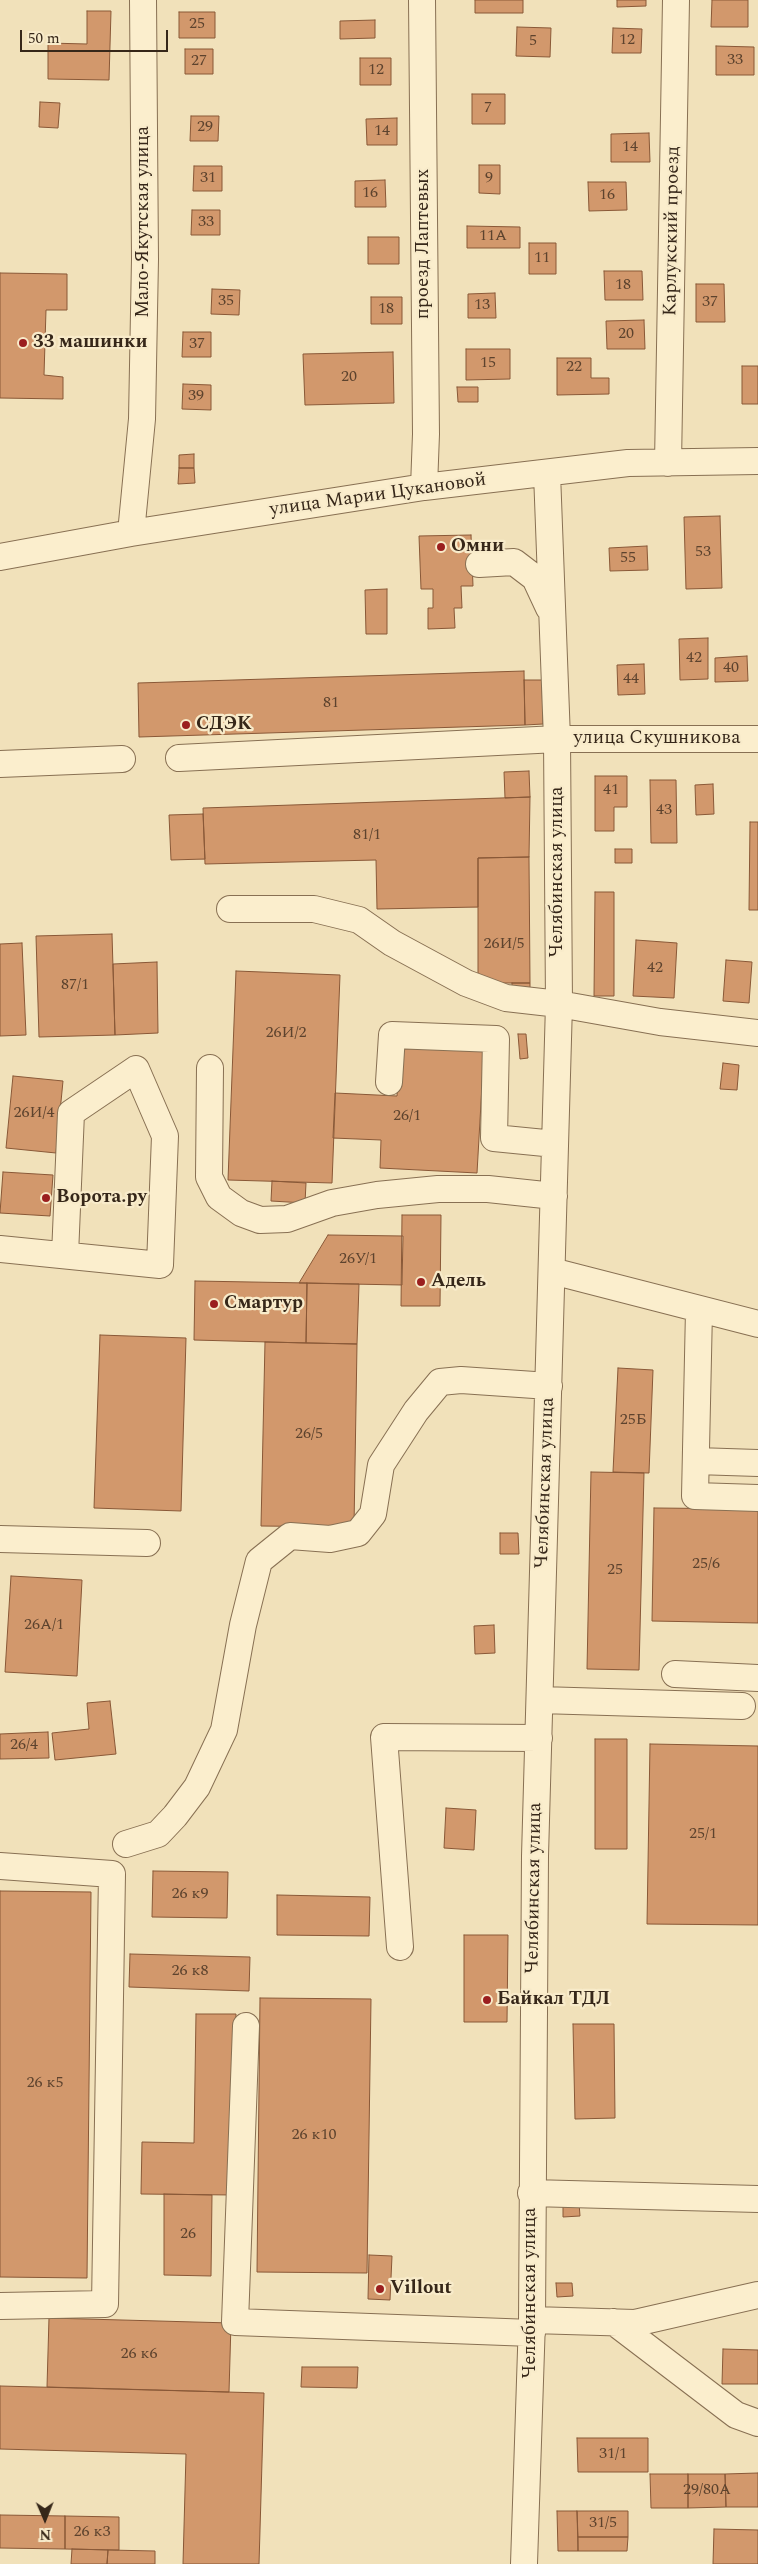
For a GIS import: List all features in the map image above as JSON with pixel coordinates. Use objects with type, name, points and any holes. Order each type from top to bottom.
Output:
[{"type":"street","name":"Мало-Якутская улица","points":[[132,533],[142,419],[145,259],[143,0]]},
{"type":"street","name":"проезд Лаптевых","points":[[422,0],[426,434],[424,488]]},
{"type":"street","name":"Карлукский проезд","points":[[668,463],[676,0]]},
{"type":"street","name":"улица Марии Цукановой","points":[[0,557],[132,533],[424,488],[547,472],[628,463],[758,461]]},
{"type":"street","name":"Челябинская улица","points":[[524,2564],[532,2326],[532,2192],[539,1738],[559,1004],[557,739],[547,472]]},
{"type":"street","points":[[479,564],[514,562],[536,578],[553,618]]},
{"type":"street","name":"улица Скушникова","points":[[179,758],[557,739],[758,739]]},
{"type":"street","points":[[0,764],[122,759]]},
{"type":"street","points":[[230,909],[314,909],[359,920],[392,943],[466,983],[506,998],[559,1004],[660,1022],[758,1033]]},
{"type":"street","points":[[389,1082],[392,1035],[496,1039],[494,1138],[555,1144]]},
{"type":"street","points":[[210,1068],[210,1177],[220,1197],[241,1213],[260,1220],[287,1219],[332,1202],[377,1194],[438,1189],[488,1189],[554,1196]]},
{"type":"street","points":[[0,1249],[160,1265],[165,1136],[136,1069],[71,1113],[65,1255]]},
{"type":"street","points":[[552,1272],[758,1324]]},
{"type":"street","points":[[699,1310],[695,1496],[758,1498]]},
{"type":"street","points":[[126,1844],[158,1834],[175,1816],[197,1787],[224,1730],[243,1624],[259,1561],[290,1536],[330,1539],[358,1533],[373,1514],[381,1465],[416,1411],[440,1382],[461,1380],[548,1386]]},
{"type":"street","points":[[696,1461],[758,1463]]},
{"type":"street","points":[[0,1539],[147,1543]]},
{"type":"street","points":[[675,1674],[758,1678]]},
{"type":"street","points":[[540,1700],[742,1706]]},
{"type":"street","points":[[400,1947],[384,1737],[539,1738]]},
{"type":"street","points":[[0,1866],[112,1874],[105,2304],[0,2306]]},
{"type":"street","points":[[246,2026],[236,2322],[532,2326],[614,2322],[635,2323],[758,2296]]},
{"type":"street","points":[[532,2192],[758,2199]]},
{"type":"street","points":[[614,2322],[736,2415],[758,2423]]},
{"type":"building","points":[[475,0],[523,0],[523,13],[475,13]]},
{"type":"building","points":[[617,0],[646,0],[646,6],[617,7]]},
{"type":"building","points":[[712,0],[748,0],[748,27],[711,27]]},
{"type":"building","points":[[87,11],[111,11],[109,80],[48,79],[48,43],[87,44]]},
{"type":"building","points":[[179,12],[215,12],[215,38],[179,38]]},
{"type":"building","points":[[375,20],[375,38],[340,39],[340,21]]},
{"type":"building","points":[[517,27],[551,28],[550,57],[516,56]]},
{"type":"building","points":[[613,28],[642,29],[641,53],[612,53]]},
{"type":"building","points":[[716,46],[754,47],[754,75],[716,75]]},
{"type":"building","points":[[185,49],[213,49],[213,74],[185,74]]},
{"type":"building","points":[[360,58],[391,58],[391,85],[360,85]]},
{"type":"building","points":[[472,94],[505,94],[505,124],[472,124]]},
{"type":"building","points":[[40,102],[60,103],[58,128],[39,127]]},
{"type":"building","points":[[191,116],[219,116],[218,141],[190,141]]},
{"type":"building","points":[[397,118],[397,145],[367,145],[366,119]]},
{"type":"building","points":[[649,133],[650,162],[611,162],[611,134]]},
{"type":"building","points":[[479,165],[500,165],[500,194],[479,193]]},
{"type":"building","points":[[194,166],[222,166],[222,191],[193,191]]},
{"type":"building","points":[[385,180],[386,207],[355,207],[355,181]]},
{"type":"building","points":[[588,182],[626,182],[627,210],[589,211]]},
{"type":"building","points":[[192,210],[220,210],[220,235],[191,235]]},
{"type":"building","points":[[467,226],[520,227],[520,248],[467,248]]},
{"type":"building","points":[[368,237],[399,237],[399,264],[368,264]]},
{"type":"building","points":[[529,243],[556,243],[556,274],[529,274]]},
{"type":"building","points":[[604,271],[642,271],[643,300],[605,300]]},
{"type":"building","name":"33 машинки","points":[[0,273],[67,274],[67,310],[46,310],[44,375],[63,377],[63,399],[0,398]]},
{"type":"building","points":[[696,284],[724,284],[725,322],[696,322]]},
{"type":"building","points":[[212,289],[240,290],[239,315],[211,314]]},
{"type":"building","points":[[495,293],[496,318],[468,318],[468,294]]},
{"type":"building","points":[[371,297],[402,297],[402,324],[371,324]]},
{"type":"building","points":[[644,320],[645,349],[607,349],[606,321]]},
{"type":"building","points":[[183,332],[211,332],[211,357],[182,357]]},
{"type":"building","points":[[466,349],[510,349],[510,379],[466,380]]},
{"type":"building","points":[[393,352],[394,403],[305,405],[303,354]]},
{"type":"building","points":[[557,358],[591,358],[591,378],[609,378],[609,394],[557,395]]},
{"type":"building","points":[[742,366],[758,366],[758,404],[742,404]]},
{"type":"building","points":[[183,384],[211,385],[211,410],[182,409]]},
{"type":"building","points":[[457,387],[478,387],[478,402],[458,402]]},
{"type":"building","points":[[194,454],[194,468],[179,468],[179,455]]},
{"type":"building","points":[[179,468],[194,468],[195,483],[178,484]]},
{"type":"building","points":[[720,516],[722,588],[686,589],[684,517]]},
{"type":"building","points":[[471,535],[473,586],[461,586],[462,608],[454,608],[455,628],[428,629],[428,608],[433,608],[433,589],[421,589],[419,536]]},
{"type":"building","points":[[647,546],[648,570],[610,571],[609,548]]},
{"type":"building","points":[[387,589],[387,634],[366,634],[365,590]]},
{"type":"building","points":[[708,638],[708,679],[680,680],[679,639]]},
{"type":"building","points":[[747,656],[748,681],[715,682],[715,658]]},
{"type":"building","points":[[644,664],[645,694],[618,695],[617,665]]},
{"type":"building","points":[[524,671],[525,725],[139,737],[138,683]]},
{"type":"building","points":[[524,680],[542,680],[543,724],[525,725]]},
{"type":"building","points":[[529,771],[530,797],[505,798],[504,772]]},
{"type":"building","points":[[595,776],[627,776],[627,807],[614,807],[614,831],[595,831]]},
{"type":"building","points":[[650,780],[676,780],[677,843],[651,843]]},
{"type":"building","points":[[713,784],[714,814],[696,815],[695,785]]},
{"type":"building","points":[[530,797],[529,857],[478,858],[478,907],[377,909],[376,860],[205,864],[203,808]]},
{"type":"building","points":[[203,814],[205,859],[171,860],[169,815]]},
{"type":"building","points":[[750,822],[758,822],[758,910],[749,910]]},
{"type":"building","points":[[615,849],[632,849],[632,863],[615,863]]},
{"type":"building","points":[[529,857],[530,983],[478,983],[478,858]]},
{"type":"building","points":[[595,892],[614,892],[614,996],[594,996]]},
{"type":"building","points":[[112,934],[115,1035],[39,1037],[36,936]]},
{"type":"building","points":[[636,940],[677,943],[674,998],[633,996]]},
{"type":"building","points":[[22,943],[26,1035],[0,1036],[0,944]]},
{"type":"building","points":[[726,960],[752,962],[749,1003],[723,1001]]},
{"type":"building","points":[[157,962],[158,1033],[115,1035],[113,964]]},
{"type":"building","points":[[236,971],[340,975],[332,1183],[228,1180]]},
{"type":"building","points":[[512,983],[530,983],[530,995],[512,995]]},
{"type":"building","points":[[518,1034],[526,1034],[528,1058],[520,1059]]},
{"type":"building","points":[[400,1045],[484,1050],[477,1173],[380,1168],[381,1140],[333,1138],[335,1093],[397,1096]]},
{"type":"building","points":[[723,1063],[739,1065],[737,1090],[720,1089]]},
{"type":"building","points":[[13,1076],[63,1081],[56,1153],[6,1148]]},
{"type":"building","points":[[3,1172],[53,1175],[50,1216],[0,1213]]},
{"type":"building","points":[[272,1181],[306,1183],[305,1203],[271,1201]]},
{"type":"building","points":[[402,1215],[441,1215],[440,1306],[401,1306]]},
{"type":"building","points":[[328,1235],[403,1236],[402,1285],[299,1283]]},
{"type":"building","points":[[195,1281],[307,1283],[306,1343],[194,1340]]},
{"type":"building","points":[[307,1283],[359,1284],[357,1344],[306,1343]]},
{"type":"building","points":[[100,1335],[186,1338],[181,1511],[94,1508]]},
{"type":"building","points":[[265,1342],[357,1344],[354,1527],[261,1526]]},
{"type":"building","points":[[618,1368],[653,1370],[649,1473],[613,1472]]},
{"type":"building","points":[[591,1472],[644,1473],[639,1670],[587,1669]]},
{"type":"building","points":[[654,1508],[758,1509],[758,1623],[652,1621]]},
{"type":"building","points":[[500,1533],[518,1533],[519,1554],[500,1554]]},
{"type":"building","points":[[11,1576],[82,1580],[77,1676],[5,1672]]},
{"type":"building","points":[[494,1625],[495,1653],[475,1654],[474,1626]]},
{"type":"building","points":[[110,1701],[116,1754],[55,1760],[52,1733],[89,1729],[87,1703]]},
{"type":"building","points":[[48,1732],[49,1758],[0,1759],[0,1734]]},
{"type":"building","points":[[595,1739],[627,1739],[627,1849],[595,1849]]},
{"type":"building","points":[[650,1744],[758,1746],[758,1925],[647,1924]]},
{"type":"building","points":[[446,1808],[476,1810],[474,1850],[444,1848]]},
{"type":"building","points":[[153,1871],[228,1872],[227,1918],[152,1917]]},
{"type":"building","points":[[0,1891],[91,1892],[87,2278],[0,2277]]},
{"type":"building","points":[[277,1895],[370,1897],[369,1936],[277,1935]]},
{"type":"building","points":[[464,1935],[508,1935],[507,2022],[464,2022]]},
{"type":"building","points":[[130,1954],[250,1957],[249,1991],[129,1987]]},
{"type":"building","points":[[260,1998],[371,1999],[367,2273],[257,2272]]},
{"type":"building","points":[[196,2014],[236,2014],[233,2195],[141,2194],[142,2142],[194,2143]]},
{"type":"building","points":[[573,2024],[614,2024],[615,2118],[575,2119]]},
{"type":"building","points":[[164,2194],[212,2195],[211,2276],[164,2275]]},
{"type":"building","points":[[563,2203],[579,2203],[580,2216],[563,2217]]},
{"type":"building","points":[[369,2255],[392,2256],[390,2300],[368,2299]]},
{"type":"building","points":[[556,2283],[572,2283],[573,2296],[557,2297]]},
{"type":"building","points":[[49,2318],[231,2323],[229,2392],[47,2387]]},
{"type":"building","points":[[723,2349],[758,2350],[758,2384],[722,2384]]},
{"type":"building","points":[[302,2367],[358,2367],[357,2388],[301,2387]]},
{"type":"building","points":[[0,2386],[264,2393],[259,2564],[183,2564],[186,2454],[0,2449]]},
{"type":"building","points":[[577,2438],[648,2438],[648,2472],[578,2472]]},
{"type":"building","points":[[758,2473],[758,2507],[726,2507],[725,2474]]},
{"type":"building","points":[[650,2474],[688,2474],[688,2508],[651,2508]]},
{"type":"building","points":[[688,2474],[725,2474],[726,2507],[688,2508]]},
{"type":"building","points":[[557,2511],[577,2511],[578,2551],[558,2551]]},
{"type":"building","points":[[577,2511],[628,2511],[628,2537],[578,2537]]},
{"type":"building","points":[[0,2515],[65,2516],[65,2549],[0,2548]]},
{"type":"building","points":[[65,2516],[119,2517],[119,2550],[65,2549]]},
{"type":"building","points":[[714,2529],[758,2530],[758,2564],[713,2564]]},
{"type":"building","points":[[578,2537],[628,2537],[627,2551],[578,2551]]},
{"type":"building","points":[[72,2549],[108,2550],[107,2564],[71,2564]]},
{"type":"building","points":[[108,2550],[155,2551],[155,2564],[107,2564]]},
{"type":"place","name":"33 машинки","points":[[23,343]]},
{"type":"place","name":"Омни","points":[[441,547]]},
{"type":"place","name":"СДЭК","points":[[186,725]]},
{"type":"place","name":"Ворота.ру","points":[[46,1198]]},
{"type":"place","name":"Адель","points":[[421,1282]]},
{"type":"place","name":"Смартур","points":[[214,1304]]},
{"type":"place","name":"Байкал ТДЛ","points":[[487,2000]]},
{"type":"place","name":"Villout","points":[[380,2289]]}]
